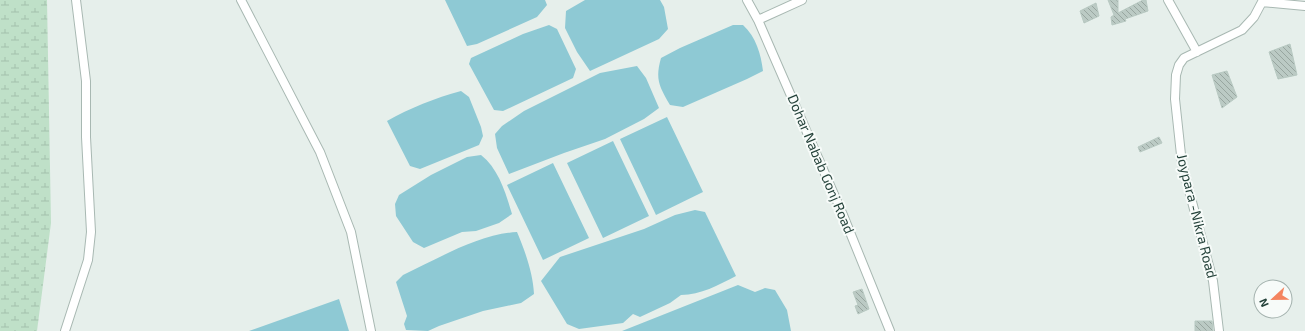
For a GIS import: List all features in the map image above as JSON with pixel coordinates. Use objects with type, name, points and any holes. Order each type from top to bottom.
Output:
[{"type":"street","points":[[65,331],[88,260],[91,232],[86,137],[86,82],[76,0]]},
{"type":"street","points":[[242,0],[320,152],[351,232],[371,331]]},
{"type":"street","name":"Dohar Nabab Gonj Road","points":[[747,0],[758,20],[843,215],[890,331]]},
{"type":"street","points":[[758,20],[802,0]]},
{"type":"street","points":[[1168,0],[1197,52]]},
{"type":"street","points":[[1260,1],[1305,6]]},
{"type":"street","name":"Joypara -Nikra Road","points":[[1218,331],[1213,281],[1182,164],[1175,99],[1176,75],[1179,65],[1184,58],[1242,30],[1254,17],[1260,1]]},
{"type":"green space","points":[[0,0],[47,0],[51,223],[37,331],[0,331]]},
{"type":"water","points":[[445,0],[545,0],[547,5],[537,17],[477,44],[467,46]]},
{"type":"water","points":[[585,0],[660,0],[664,7],[668,29],[659,39],[590,71],[577,52],[565,28],[566,11]]},
{"type":"water","points":[[549,25],[557,29],[576,69],[573,78],[503,111],[494,110],[469,64],[471,58],[523,34]]},
{"type":"water","points":[[733,25],[743,25],[755,40],[761,58],[763,71],[683,107],[670,105],[663,93],[658,77],[661,58]]},
{"type":"water","points":[[637,66],[646,78],[659,108],[644,119],[605,139],[509,174],[497,148],[495,134],[502,126],[524,111],[600,73]]},
{"type":"water","points":[[461,91],[469,97],[481,127],[483,136],[479,145],[420,169],[410,166],[387,121],[423,104]]},
{"type":"water","points":[[667,117],[703,192],[656,215],[620,139]]},
{"type":"water","points":[[613,141],[649,216],[603,238],[567,163]]},
{"type":"water","points":[[481,155],[493,167],[501,182],[512,214],[499,223],[476,231],[462,232],[424,248],[413,242],[396,216],[395,204],[399,195],[431,175],[467,157]]},
{"type":"water","points":[[553,163],[589,238],[543,260],[507,185]]},
{"type":"water","points":[[695,210],[705,212],[736,276],[702,291],[688,295],[681,295],[670,303],[640,317],[633,314],[623,323],[579,329],[567,324],[541,281],[560,257],[644,229],[675,215]]},
{"type":"water","points":[[517,232],[528,262],[534,294],[521,303],[483,311],[428,331],[406,330],[404,324],[407,316],[396,282],[403,275],[473,242],[488,237]]},
{"type":"water","points":[[738,285],[755,292],[765,288],[775,290],[787,310],[791,331],[622,331]]},
{"type":"water","points":[[339,299],[349,331],[249,331]]},
{"type":"building","points":[[1108,0],[1118,0],[1118,13],[1143,0],[1146,0],[1148,11],[1125,19],[1126,21],[1112,25],[1111,17],[1114,15]]},
{"type":"building","points":[[1096,3],[1099,16],[1084,23],[1080,11]]},
{"type":"building","points":[[1290,44],[1297,75],[1278,79],[1269,52]]},
{"type":"building","points":[[1227,71],[1237,97],[1222,108],[1212,75]]},
{"type":"building","points":[[1159,137],[1162,143],[1140,152],[1138,147]]},
{"type":"building","points":[[862,289],[869,309],[858,314],[855,306],[858,305],[853,292]]},
{"type":"building","points":[[1195,321],[1212,321],[1213,331],[1195,331]]}]
